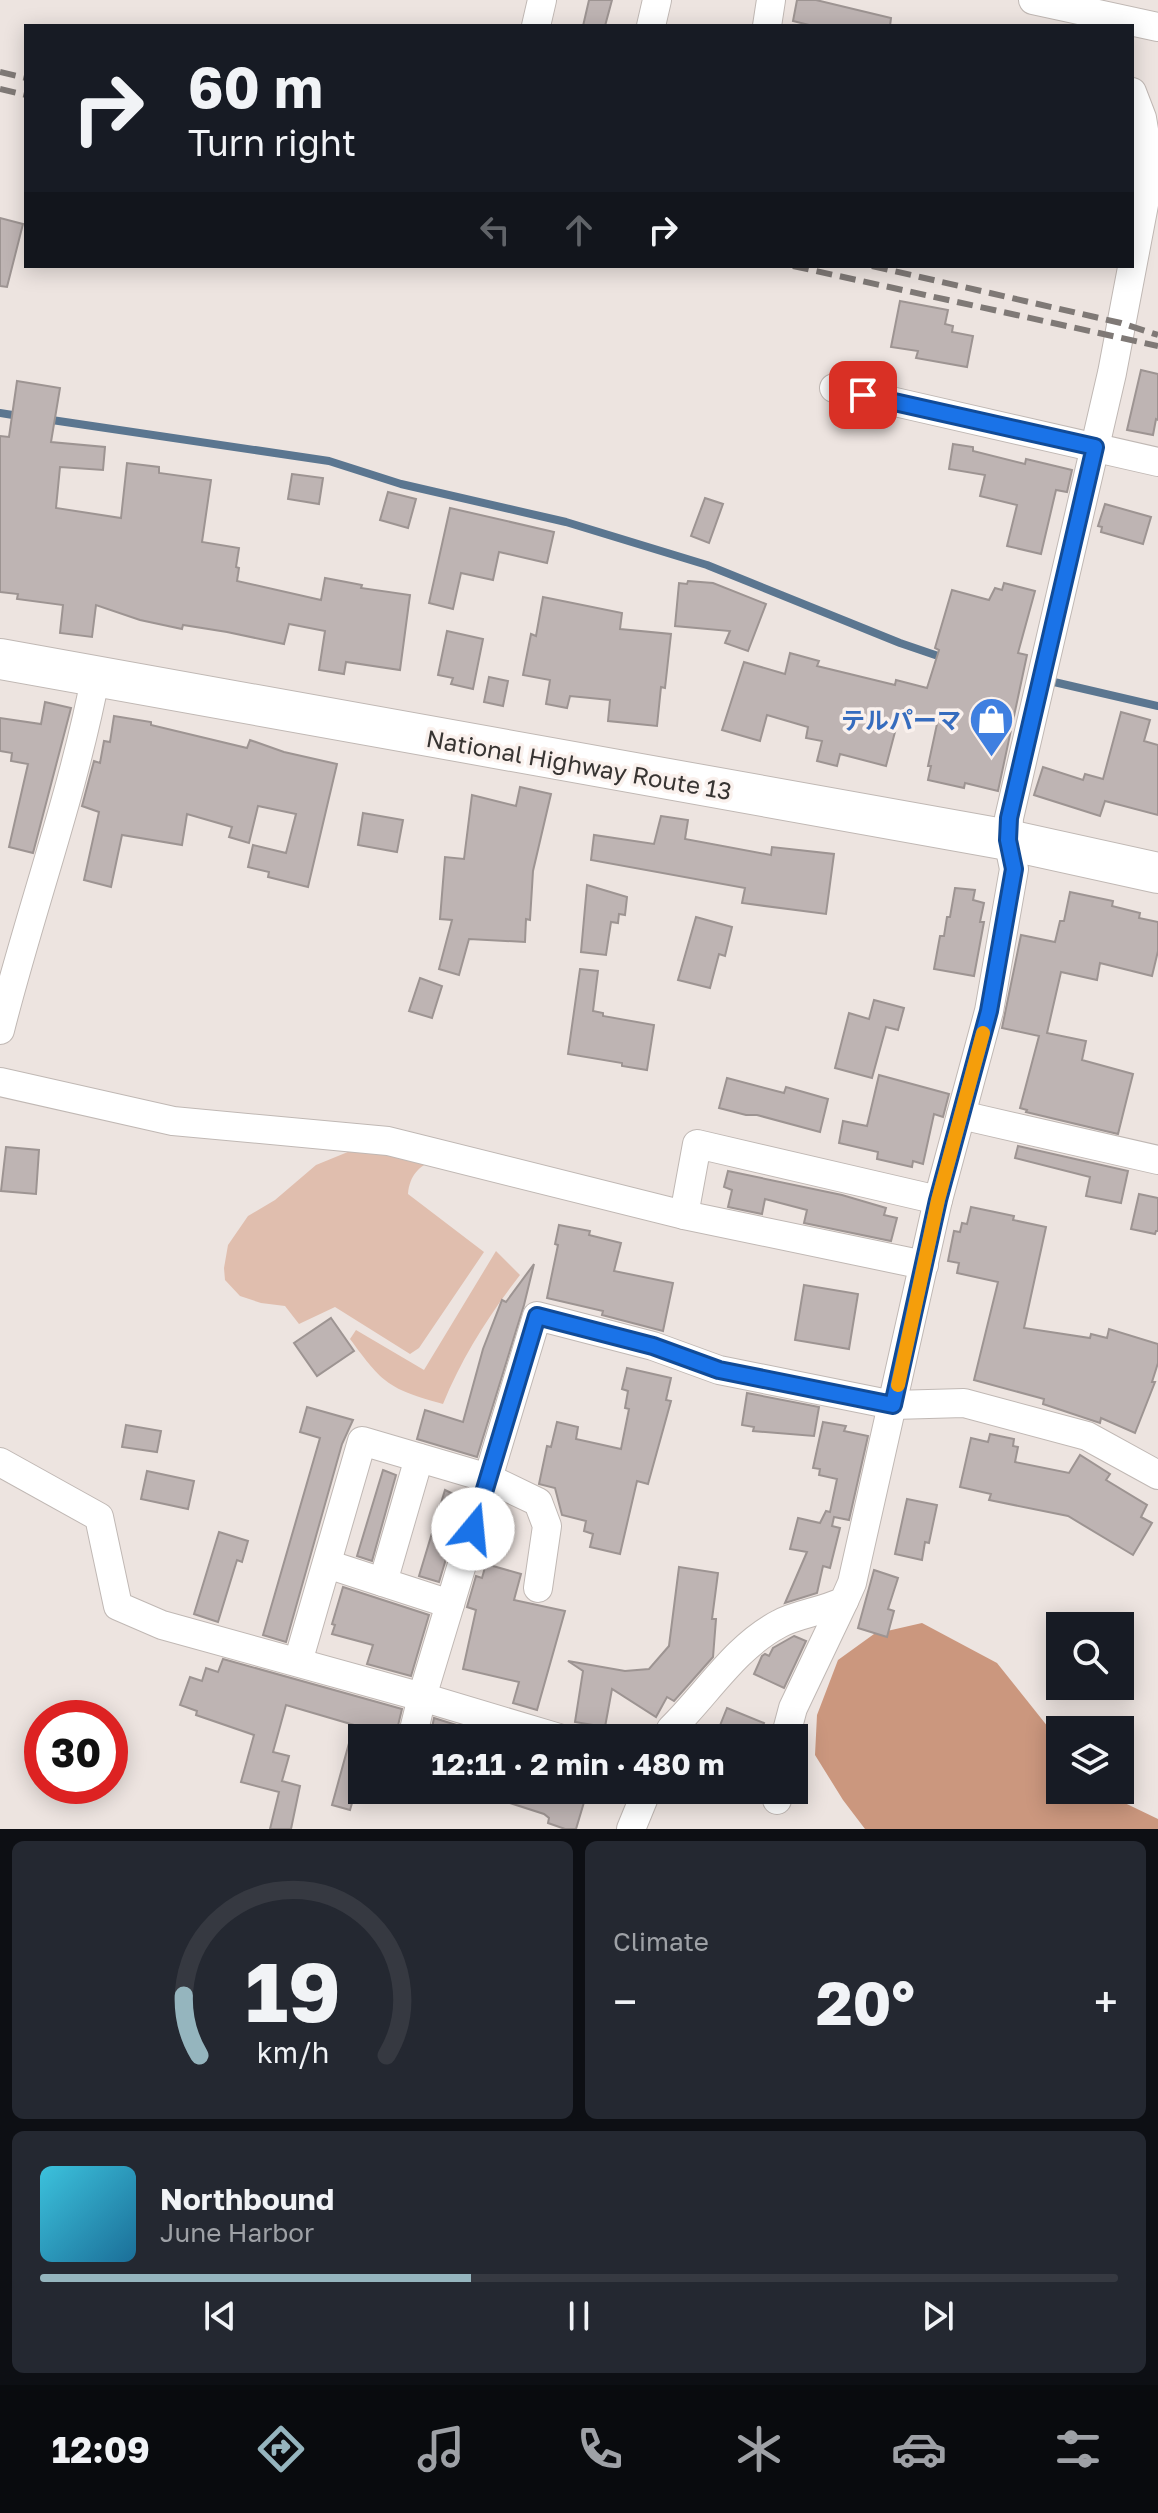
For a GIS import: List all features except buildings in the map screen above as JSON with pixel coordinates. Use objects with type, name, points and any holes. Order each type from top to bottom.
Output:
[{"type":"highway","name":"National Highway Route 13","points":[[0,659],[1008,840],[1158,873]]},
{"type":"street","points":[[536,24],[542,0]]},
{"type":"street","points":[[651,24],[657,0]]},
{"type":"street","points":[[767,24],[771,0]]},
{"type":"street","points":[[1033,0],[1158,27]]},
{"type":"street","points":[[1134,97],[1142,118],[1148,154],[1146,194],[1134,257]]},
{"type":"street","points":[[789,1724],[793,1708],[852,1583],[938,1200],[989,1011],[1014,869],[1008,840],[1012,802],[1112,373],[1132,268]]},
{"type":"street","points":[[834,388],[1158,462]]},
{"type":"street","points":[[0,1030],[19,956],[63,815],[96,674]]},
{"type":"street","points":[[0,1082],[173,1121],[388,1141],[684,1215],[924,1265]]},
{"type":"street","points":[[961,1115],[1158,1160]]},
{"type":"street","points":[[684,1215],[697,1144],[938,1200]]},
{"type":"street","points":[[415,1724],[537,1316],[653,1346],[719,1370],[893,1405],[964,1403],[1087,1436],[1158,1475]]},
{"type":"street","points":[[298,1662],[362,1441],[488,1478],[538,1502],[547,1526],[538,1588]]},
{"type":"street","points":[[383,1582],[419,1458]]},
{"type":"street","points":[[0,1462],[99,1517],[118,1606],[162,1625],[512,1724]]},
{"type":"street","points":[[327,1564],[450,1604]]},
{"type":"street","points":[[676,1724],[756,1638],[781,1622],[825,1611],[844,1601]]},
{"type":"street","points":[[631,1829],[641,1804]]},
{"type":"shaded area","points":[[360,1147],[435,1159],[416,1172],[408,1194],[484,1252],[419,1348],[410,1354],[335,1307],[299,1324],[285,1306],[240,1296],[225,1280],[228,1245],[248,1216],[275,1200],[316,1165]]},
{"type":"shaded area","points":[[496,1251],[520,1275],[477,1337],[443,1404],[410,1394],[389,1383],[350,1339],[356,1330],[424,1370]]},
{"type":"shaded area","points":[[922,1623],[997,1663],[1046,1724],[1046,1804],[1127,1804],[1158,1819],[1158,1829],[865,1829],[815,1755],[817,1715],[838,1660],[874,1634]]},
{"type":"waterway","points":[[0,413],[19,416]]},
{"type":"waterway","points":[[45,419],[329,461],[401,484],[566,522],[707,565],[944,658]]},
{"type":"waterway","points":[[1054,682],[1158,706]]},
{"type":"railway","points":[[0,72],[24,78]]},
{"type":"railway","points":[[0,89],[24,95]]},
{"type":"railway","points":[[802,268],[1158,346]]},
{"type":"railway","points":[[881,268],[1121,323],[1158,335]]},
{"type":"slow traffic","points":[[898,1385],[938,1200],[983,1033]]},
{"type":"place","name":"テルパーマ","points":[[992,758]]},
{"type":"route","points":[[473,1529],[537,1316],[653,1346],[719,1370],[893,1405],[938,1200],[989,1011],[1014,869],[1008,840],[1009,818],[1095,447],[863,395]]}]
